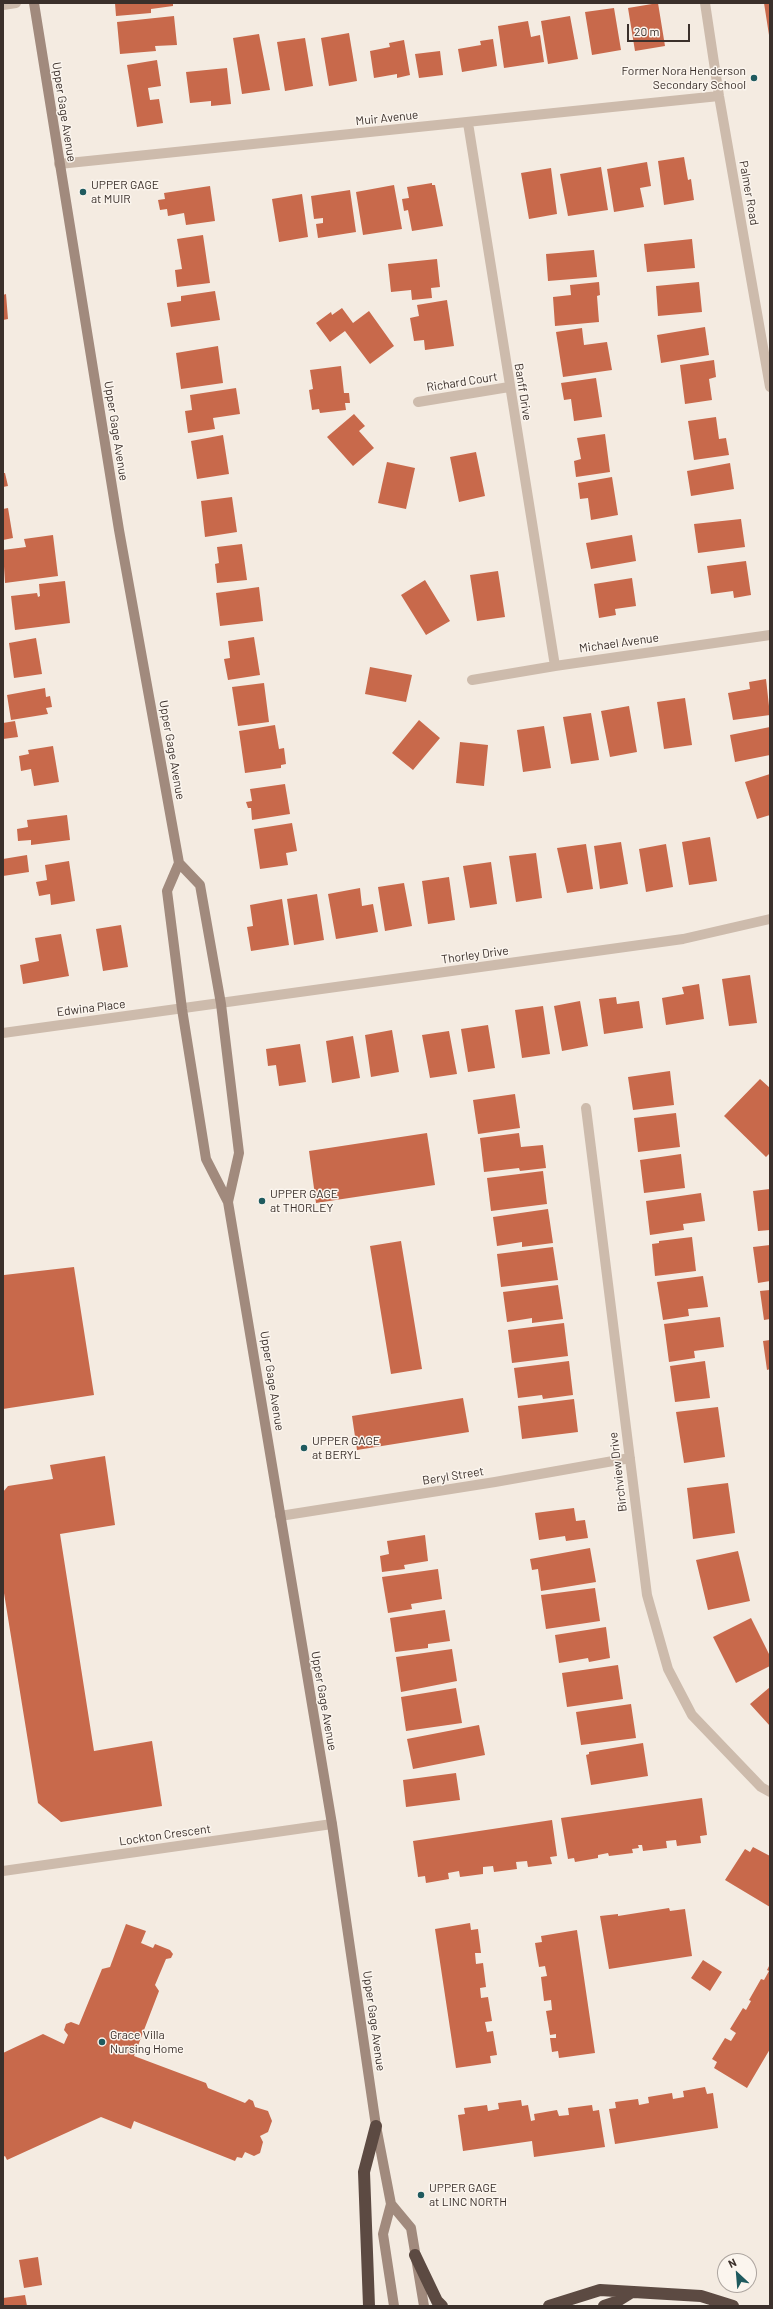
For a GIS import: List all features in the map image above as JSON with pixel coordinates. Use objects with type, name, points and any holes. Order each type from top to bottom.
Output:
[{"type":"highway","points":[[369,2306],[364,2172],[376,2126]]},
{"type":"highway","points":[[415,2255],[437,2301],[442,2306]]},
{"type":"highway","points":[[549,2306],[600,2290],[701,2296],[733,2306]]},
{"type":"highway","points":[[604,2306],[616,2302],[632,2292]]},
{"type":"main road","name":"Upper Gage Avenue","points":[[34,3],[119,530],[179,863],[167,891],[182,1009],[206,1159],[228,1202],[332,1824],[376,2126],[391,2204],[383,2234],[394,2306]]},
{"type":"main road","name":"Upper Gage Avenue","points":[[179,863],[200,885],[221,1004],[239,1153],[228,1202]]},
{"type":"main road","name":"Upper Gage Avenue","points":[[391,2204],[411,2228],[424,2306]]},
{"type":"street","points":[[3,5],[16,3]]},
{"type":"street","name":"Palmer Road","points":[[705,3],[719,96],[770,387]]},
{"type":"street","name":"Muir Avenue","points":[[59,164],[719,96]]},
{"type":"street","name":"Banff Drive","points":[[468,123],[509,387],[555,666]]},
{"type":"street","name":"Richard Court","points":[[418,402],[509,387]]},
{"type":"street","name":"Michael Avenue","points":[[472,680],[555,666],[770,635]]},
{"type":"street","name":"Thorley Drive","points":[[182,1009],[684,938],[770,919]]},
{"type":"street","name":"Edwina Place","points":[[3,1033],[182,1009]]},
{"type":"street","name":"Birchview Drive","points":[[586,1108],[646,1595],[668,1669],[692,1715],[761,1786],[770,1792]]},
{"type":"street","name":"Beryl Street","points":[[280,1516],[495,1482],[630,1458]]},
{"type":"street","name":"Lockton Crescent","points":[[3,1871],[332,1824]]},
{"type":"building","points":[[115,3],[173,3],[173,6],[151,9],[151,13],[116,16]]},
{"type":"building","points":[[658,3],[665,46],[635,51],[628,8]]},
{"type":"building","points":[[764,3],[770,3],[770,35],[769,35]]},
{"type":"building","points":[[614,8],[621,50],[592,55],[585,12]]},
{"type":"building","points":[[174,16],[177,45],[155,46],[156,51],[120,54],[117,22]]},
{"type":"building","points":[[570,16],[578,59],[548,64],[541,21]]},
{"type":"building","points":[[528,21],[531,37],[540,35],[544,62],[504,68],[498,26]]},
{"type":"building","points":[[349,33],[357,81],[329,86],[321,38]]},
{"type":"building","points":[[259,34],[270,90],[242,94],[233,38]]},
{"type":"building","points":[[305,38],[313,86],[285,91],[277,42]]},
{"type":"building","points":[[493,39],[497,66],[462,72],[458,49],[481,45],[480,41]]},
{"type":"building","points":[[404,40],[410,75],[397,78],[397,74],[374,78],[370,51],[390,47],[389,43]]},
{"type":"building","points":[[440,51],[443,75],[419,78],[415,54]]},
{"type":"building","points":[[157,60],[161,86],[148,88],[150,100],[159,99],[163,123],[137,127],[127,65]]},
{"type":"building","points":[[227,68],[231,104],[211,106],[211,101],[190,103],[186,72]]},
{"type":"building","points":[[684,157],[688,180],[691,179],[694,200],[664,205],[658,161]]},
{"type":"building","points":[[647,162],[651,186],[640,188],[644,207],[614,212],[607,169]]},
{"type":"building","points":[[601,167],[608,210],[568,216],[560,174]]},
{"type":"building","points":[[551,168],[557,214],[529,219],[521,173]]},
{"type":"building","points":[[432,183],[432,185],[435,185],[443,226],[412,231],[408,210],[404,211],[402,199],[409,198],[407,187]]},
{"type":"building","points":[[394,185],[402,229],[363,235],[356,192]]},
{"type":"building","points":[[210,186],[215,221],[186,225],[184,213],[168,216],[167,209],[160,210],[158,200],[165,199],[164,193]]},
{"type":"building","points":[[350,190],[356,232],[318,238],[316,224],[323,223],[323,218],[314,219],[311,196]]},
{"type":"building","points":[[302,194],[308,237],[279,242],[272,199]]},
{"type":"building","points":[[203,235],[210,283],[177,287],[175,270],[182,269],[177,239]]},
{"type":"building","points":[[692,239],[695,268],[647,272],[644,244]]},
{"type":"building","points":[[594,250],[597,277],[548,281],[546,254]]},
{"type":"building","points":[[437,259],[440,287],[431,288],[432,298],[412,300],[411,290],[391,292],[388,264]]},
{"type":"building","points":[[599,282],[600,295],[597,296],[599,322],[555,326],[553,297],[571,295],[570,285]]},
{"type":"building","points":[[699,282],[702,312],[658,316],[656,286]]},
{"type":"building","points":[[215,291],[220,320],[171,327],[167,303],[181,301],[181,296]]},
{"type":"building","points":[[6,294],[8,319],[3,320],[3,295]]},
{"type":"building","points":[[447,300],[454,346],[425,350],[424,340],[414,341],[410,318],[419,316],[417,305]]},
{"type":"building","points":[[342,308],[353,323],[369,311],[394,346],[370,364],[345,331],[330,342],[316,323],[331,312],[332,315]]},
{"type":"building","points":[[705,327],[709,355],[661,363],[657,335]]},
{"type":"building","points":[[582,328],[584,345],[607,342],[612,370],[563,377],[556,332]]},
{"type":"building","points":[[218,346],[223,383],[181,389],[176,353]]},
{"type":"building","points":[[714,360],[716,377],[709,379],[712,400],[685,404],[680,365]]},
{"type":"building","points":[[341,366],[344,393],[349,393],[350,403],[345,403],[346,410],[320,413],[319,409],[312,410],[309,390],[313,389],[310,370]]},
{"type":"building","points":[[596,378],[602,417],[574,421],[571,399],[564,400],[561,383]]},
{"type":"building","points":[[236,388],[240,414],[213,418],[215,429],[188,433],[185,411],[192,410],[190,395]]},
{"type":"building","points":[[354,414],[365,426],[359,431],[374,448],[353,466],[327,437]]},
{"type":"building","points":[[716,417],[719,439],[726,438],[729,455],[694,460],[688,421]]},
{"type":"building","points":[[605,434],[610,472],[576,477],[574,461],[581,459],[577,438]]},
{"type":"building","points":[[223,435],[229,474],[197,479],[191,441]]},
{"type":"building","points":[[476,452],[485,496],[459,502],[450,457]]},
{"type":"building","points":[[387,462],[415,468],[406,509],[378,503]]},
{"type":"building","points":[[730,463],[734,489],[691,496],[687,471]]},
{"type":"building","points":[[3,473],[5,473],[8,486],[3,487]]},
{"type":"building","points":[[612,477],[618,515],[591,520],[588,498],[580,499],[578,483]]},
{"type":"building","points":[[232,497],[237,532],[205,537],[201,501]]},
{"type":"building","points":[[8,508],[13,538],[3,540],[3,509]]},
{"type":"building","points":[[741,519],[745,547],[698,553],[694,524]]},
{"type":"building","points":[[53,535],[58,576],[5,583],[3,550],[26,547],[24,539]]},
{"type":"building","points":[[632,535],[636,561],[591,569],[586,543]]},
{"type":"building","points":[[242,544],[247,580],[217,583],[215,564],[219,563],[217,547]]},
{"type":"building","points":[[746,561],[751,595],[734,598],[733,591],[711,594],[707,566]]},
{"type":"building","points":[[498,571],[505,617],[477,621],[470,575]]},
{"type":"building","points":[[632,578],[636,606],[615,609],[616,615],[599,618],[594,584]]},
{"type":"building","points":[[425,580],[450,621],[426,635],[401,595]]},
{"type":"building","points":[[65,581],[70,623],[15,630],[11,596],[37,593],[38,597],[40,596],[39,584]]},
{"type":"building","points":[[259,587],[263,621],[220,626],[216,593]]},
{"type":"building","points":[[254,637],[260,675],[228,680],[224,659],[230,658],[228,641]]},
{"type":"building","points":[[36,638],[42,674],[14,678],[9,643]]},
{"type":"building","points":[[370,667],[412,675],[406,702],[365,694]]},
{"type":"building","points":[[766,679],[770,715],[733,720],[728,693],[750,689],[749,682]]},
{"type":"building","points":[[264,683],[269,722],[238,726],[232,687]]},
{"type":"building","points":[[45,688],[46,697],[50,696],[52,707],[46,708],[48,714],[11,720],[7,695]]},
{"type":"building","points":[[685,698],[692,745],[664,749],[657,702]]},
{"type":"building","points":[[629,706],[637,752],[610,757],[601,711]]},
{"type":"building","points":[[591,713],[599,760],[571,764],[563,717]]},
{"type":"building","points":[[419,720],[440,738],[413,770],[392,753]]},
{"type":"building","points":[[15,721],[18,737],[3,739],[3,723]]},
{"type":"building","points":[[275,725],[279,749],[284,748],[286,764],[281,765],[281,768],[245,773],[239,731]]},
{"type":"building","points":[[544,726],[551,768],[523,772],[517,730]]},
{"type":"building","points":[[770,727],[770,755],[735,762],[730,735]]},
{"type":"building","points":[[460,742],[488,745],[484,786],[456,783]]},
{"type":"building","points":[[53,746],[59,782],[34,786],[31,769],[21,771],[19,756],[29,754],[28,750]]},
{"type":"building","points":[[770,774],[770,815],[757,819],[745,782]]},
{"type":"building","points":[[285,784],[290,814],[252,820],[251,808],[248,808],[246,802],[252,801],[250,789]]},
{"type":"building","points":[[67,815],[70,840],[31,845],[31,840],[18,841],[17,829],[28,827],[27,820]]},
{"type":"building","points":[[292,823],[297,851],[286,853],[288,865],[260,869],[254,829]]},
{"type":"building","points":[[710,837],[717,881],[689,885],[682,842]]},
{"type":"building","points":[[621,842],[628,884],[600,889],[594,846]]},
{"type":"building","points":[[586,844],[593,889],[567,893],[557,848]]},
{"type":"building","points":[[666,844],[673,887],[646,892],[639,849]]},
{"type":"building","points":[[536,853],[542,898],[516,902],[509,856]]},
{"type":"building","points":[[27,855],[29,872],[3,876],[3,859]]},
{"type":"building","points":[[69,861],[75,901],[51,905],[50,894],[39,896],[36,882],[47,880],[45,865]]},
{"type":"building","points":[[491,862],[497,904],[470,908],[463,866]]},
{"type":"building","points":[[449,877],[455,920],[428,924],[422,881]]},
{"type":"building","points":[[404,883],[412,926],[385,931],[378,887]]},
{"type":"building","points":[[360,888],[362,906],[373,904],[378,932],[336,939],[328,894]]},
{"type":"building","points":[[317,894],[324,940],[294,945],[287,899]]},
{"type":"building","points":[[282,899],[289,945],[251,951],[247,927],[253,926],[250,905]]},
{"type":"building","points":[[121,925],[128,967],[103,971],[96,929]]},
{"type":"building","points":[[61,934],[69,976],[23,984],[20,965],[39,961],[35,938]]},
{"type":"building","points":[[750,975],[757,1023],[729,1026],[722,979]]},
{"type":"building","points":[[699,984],[704,1019],[666,1025],[662,998],[684,994],[682,987]]},
{"type":"building","points":[[616,997],[617,1004],[639,1001],[643,1028],[604,1034],[599,999]]},
{"type":"building","points":[[580,1001],[588,1046],[562,1051],[554,1006]]},
{"type":"building","points":[[543,1006],[550,1054],[522,1058],[515,1010]]},
{"type":"building","points":[[488,1025],[495,1068],[468,1072],[461,1029]]},
{"type":"building","points":[[392,1030],[399,1072],[371,1077],[365,1035]]},
{"type":"building","points":[[449,1031],[457,1074],[430,1078],[422,1035]]},
{"type":"building","points":[[353,1036],[360,1078],[332,1083],[326,1041]]},
{"type":"building","points":[[300,1044],[306,1082],[279,1086],[276,1065],[268,1066],[266,1049]]},
{"type":"building","points":[[670,1071],[674,1105],[633,1110],[628,1077]]},
{"type":"building","points":[[760,1079],[770,1088],[770,1153],[766,1157],[724,1116]]},
{"type":"building","points":[[515,1094],[520,1128],[478,1134],[473,1100]]},
{"type":"building","points":[[676,1113],[680,1147],[638,1152],[634,1118]]},
{"type":"building","points":[[427,1133],[435,1185],[316,1203],[309,1151]]},
{"type":"building","points":[[519,1133],[521,1147],[543,1145],[546,1168],[520,1171],[519,1168],[484,1172],[480,1138]]},
{"type":"building","points":[[681,1154],[685,1188],[644,1193],[640,1160]]},
{"type":"building","points":[[543,1171],[547,1204],[491,1211],[487,1178]]},
{"type":"building","points":[[770,1189],[770,1230],[758,1231],[753,1191]]},
{"type":"building","points":[[701,1193],[705,1221],[683,1224],[684,1230],[650,1235],[646,1201]]},
{"type":"building","points":[[548,1209],[553,1243],[522,1247],[522,1242],[497,1246],[493,1217]]},
{"type":"building","points":[[692,1237],[696,1271],[655,1276],[652,1244],[659,1243],[659,1241]]},
{"type":"building","points":[[401,1241],[422,1369],[391,1374],[370,1246]]},
{"type":"building","points":[[770,1245],[770,1281],[758,1283],[753,1247]]},
{"type":"building","points":[[553,1247],[558,1280],[501,1287],[497,1254]]},
{"type":"building","points":[[74,1267],[94,1395],[3,1409],[3,1272],[4,1275]]},
{"type":"building","points":[[703,1276],[708,1307],[688,1309],[689,1316],[663,1320],[657,1282]]},
{"type":"building","points":[[558,1285],[563,1319],[532,1323],[532,1318],[507,1322],[503,1292]]},
{"type":"building","points":[[770,1290],[770,1319],[764,1320],[760,1291]]},
{"type":"building","points":[[720,1317],[724,1347],[694,1351],[695,1358],[669,1362],[664,1324]]},
{"type":"building","points":[[564,1323],[568,1356],[512,1363],[508,1330]]},
{"type":"building","points":[[770,1340],[770,1369],[767,1370],[763,1341]]},
{"type":"building","points":[[569,1361],[573,1395],[543,1399],[542,1395],[518,1398],[514,1368]]},
{"type":"building","points":[[705,1361],[710,1398],[675,1402],[670,1366]]},
{"type":"building","points":[[463,1398],[469,1432],[357,1450],[352,1416]]},
{"type":"building","points":[[574,1399],[578,1432],[522,1439],[518,1406]]},
{"type":"building","points":[[718,1407],[725,1457],[684,1463],[676,1412]]},
{"type":"building","points":[[105,1456],[115,1525],[60,1534],[94,1751],[152,1741],[162,1806],[61,1822],[38,1803],[3,1587],[3,1492],[8,1486],[53,1479],[50,1465]]},
{"type":"building","points":[[728,1483],[735,1533],[693,1539],[687,1488]]},
{"type":"building","points":[[574,1508],[576,1521],[585,1520],[588,1538],[566,1541],[565,1536],[539,1540],[535,1513]]},
{"type":"building","points":[[425,1535],[428,1561],[404,1565],[405,1569],[382,1572],[380,1556],[389,1554],[387,1541]]},
{"type":"building","points":[[590,1548],[596,1582],[541,1591],[538,1569],[532,1570],[530,1559]]},
{"type":"building","points":[[738,1551],[750,1601],[708,1610],[696,1560]]},
{"type":"building","points":[[438,1569],[442,1599],[411,1604],[412,1609],[388,1613],[382,1577]]},
{"type":"building","points":[[595,1588],[600,1621],[546,1629],[541,1595]]},
{"type":"building","points":[[445,1610],[450,1641],[428,1644],[428,1648],[395,1652],[390,1618]]},
{"type":"building","points":[[751,1618],[770,1656],[770,1666],[736,1683],[713,1637]]},
{"type":"building","points":[[606,1627],[610,1658],[589,1662],[588,1658],[559,1663],[555,1635]]},
{"type":"building","points":[[452,1649],[457,1681],[401,1692],[396,1657]]},
{"type":"building","points":[[618,1665],[623,1699],[567,1707],[562,1673]]},
{"type":"building","points":[[770,1687],[770,1726],[750,1704]]},
{"type":"building","points":[[456,1688],[462,1723],[406,1731],[401,1697]]},
{"type":"building","points":[[631,1704],[636,1738],[581,1745],[576,1712]]},
{"type":"building","points":[[479,1725],[485,1755],[413,1769],[407,1739]]},
{"type":"building","points":[[643,1743],[648,1776],[591,1785],[586,1755],[589,1754],[589,1752]]},
{"type":"building","points":[[456,1773],[460,1800],[406,1807],[403,1780]]},
{"type":"building","points":[[702,1798],[707,1835],[700,1836],[701,1843],[677,1846],[676,1840],[666,1841],[667,1848],[643,1851],[642,1845],[638,1845],[639,1848],[632,1849],[633,1853],[609,1856],[608,1853],[598,1855],[598,1858],[575,1862],[574,1858],[568,1859],[561,1818]]},
{"type":"building","points":[[552,1820],[557,1856],[550,1857],[552,1864],[528,1867],[527,1861],[516,1862],[517,1869],[494,1872],[493,1866],[483,1867],[483,1874],[460,1877],[459,1871],[448,1873],[449,1879],[426,1883],[425,1876],[418,1877],[413,1841]]},
{"type":"building","points":[[753,1847],[770,1856],[770,1907],[725,1880],[745,1849],[750,1852]]},
{"type":"building","points":[[669,1908],[670,1911],[685,1909],[692,1956],[609,1969],[600,1916],[618,1914],[618,1916]]},
{"type":"building","points":[[470,1923],[471,1930],[478,1929],[481,1953],[475,1953],[476,1964],[483,1963],[486,1987],[480,1988],[481,1998],[488,1997],[492,2021],[485,2022],[487,2032],[493,2031],[497,2055],[490,2056],[491,2063],[456,2068],[435,1929]]},
{"type":"building","name":"Grace Villa Nursing Home","points":[[126,1924],[146,1931],[141,1943],[153,1948],[155,1944],[170,1950],[173,1954],[171,1958],[166,1959],[155,1985],[159,1991],[134,2056],[206,2083],[208,2088],[245,2103],[249,2099],[253,2101],[255,2107],[268,2111],[272,2121],[268,2132],[260,2136],[263,2142],[260,2153],[254,2156],[245,2152],[242,2158],[237,2157],[235,2161],[134,2121],[131,2129],[101,2117],[7,2160],[5,2156],[3,2157],[3,2053],[43,2034],[64,2044],[68,2035],[64,2030],[66,2024],[71,2022],[79,2025],[102,1969],[110,1967]]},
{"type":"building","points":[[577,1930],[595,2053],[559,2058],[558,2051],[552,2052],[550,2038],[556,2038],[556,2034],[550,2035],[546,2011],[552,2010],[551,2000],[544,2001],[541,1977],[547,1976],[545,1966],[539,1967],[535,1943],[542,1942],[541,1936]]},
{"type":"building","points":[[703,1960],[722,1972],[710,1991],[691,1978]]},
{"type":"building","points":[[770,1964],[770,2049],[747,2088],[714,2068],[717,2062],[712,2059],[725,2038],[731,2041],[736,2033],[730,2029],[743,2008],[746,2010],[751,2001],[749,2000],[761,1979],[764,1980],[769,1971],[767,1970]]},
{"type":"building","points":[[705,2087],[707,2094],[713,2093],[718,2128],[615,2144],[609,2109],[616,2108],[615,2102],[638,2099],[639,2105],[649,2103],[648,2097],[672,2093],[673,2099],[684,2097],[683,2091]]},
{"type":"building","points":[[521,2100],[522,2106],[528,2105],[531,2121],[535,2120],[534,2114],[557,2110],[559,2116],[569,2115],[568,2108],[592,2105],[593,2111],[599,2110],[605,2147],[534,2157],[532,2141],[463,2151],[458,2115],[465,2114],[464,2108],[487,2105],[488,2111],[499,2109],[498,2103]]},
{"type":"building","points":[[38,2257],[42,2285],[24,2288],[19,2260]]},
{"type":"building","points":[[25,2295],[27,2306],[3,2306],[3,2298]]},
{"type":"place","name":"Former Nora Henderson Secondary School","points":[[754,78]]},
{"type":"place","name":"UPPER GAGE at MUIR","points":[[83,192]]},
{"type":"place","name":"UPPER GAGE at THORLEY","points":[[262,1201]]},
{"type":"place","name":"UPPER GAGE at BERYL","points":[[304,1448]]},
{"type":"place","name":"Grace Villa Nursing Home","points":[[102,2042]]},
{"type":"place","name":"UPPER GAGE at LINC NORTH","points":[[421,2195]]}]
